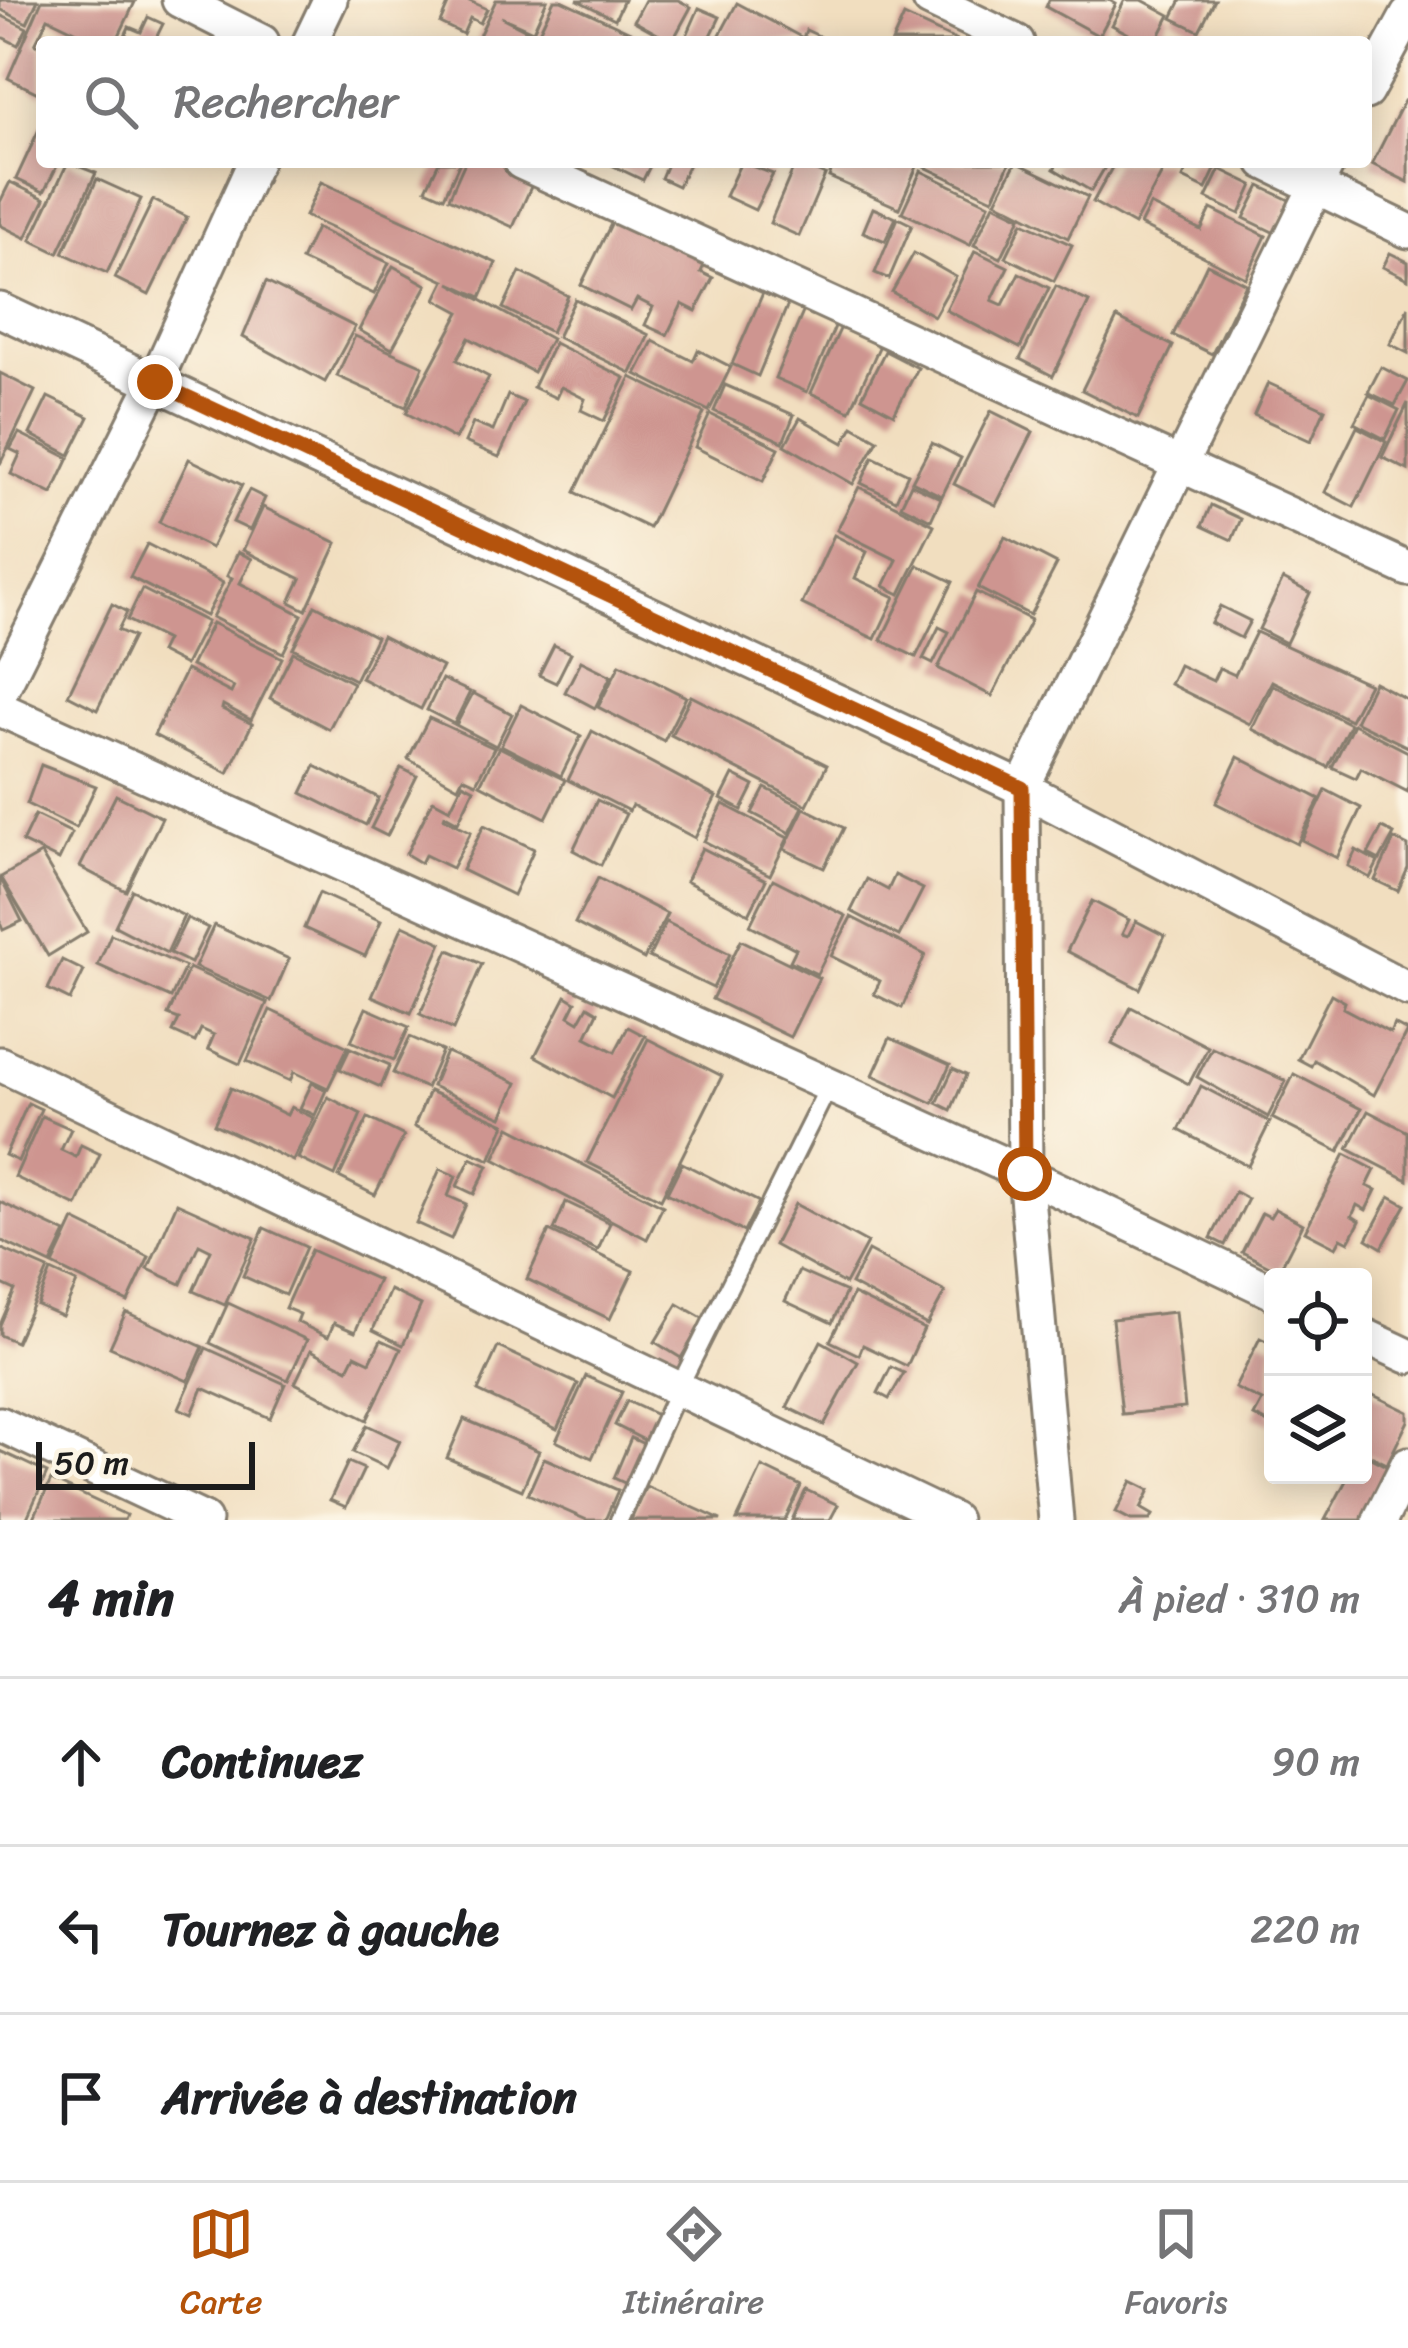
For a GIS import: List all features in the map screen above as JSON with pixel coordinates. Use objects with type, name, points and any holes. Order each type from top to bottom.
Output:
[{"type":"street","points":[[179,0],[250,36]]},
{"type":"street","points":[[313,36],[330,0]]},
{"type":"street","points":[[930,0],[1005,36]]},
{"type":"street","points":[[1395,0],[1408,6]]},
{"type":"street","points":[[1372,81],[1408,15]]},
{"type":"street","points":[[0,693],[155,382],[252,168]]},
{"type":"street","points":[[534,168],[1408,569]]},
{"type":"street","points":[[1055,1520],[1025,1174],[1022,788],[1321,174],[1408,231]]},
{"type":"street","points":[[0,310],[1022,788],[1408,989]]},
{"type":"street","points":[[0,709],[1025,1174],[1264,1288]]},
{"type":"street","points":[[0,1064],[953,1520]]},
{"type":"street","points":[[1372,1339],[1408,1356]]},
{"type":"street","points":[[0,1424],[204,1520]]},
{"type":"street","points":[[1380,1520],[1408,1464]]},
{"type":"lane","points":[[619,1520],[678,1389],[829,1086]]},
{"type":"building","points":[[0,0],[38,0],[27,23],[0,9]]},
{"type":"building","points":[[42,0],[135,2],[119,36],[86,36],[48,18],[36,36],[36,92],[8,78]]},
{"type":"building","points":[[450,0],[467,0],[487,9],[480,23],[470,18],[463,34],[440,23]]},
{"type":"building","points":[[496,0],[547,0],[533,31],[501,17],[531,36],[479,36]]},
{"type":"building","points":[[554,0],[561,0],[639,36],[537,36]]},
{"type":"building","points":[[577,0],[624,0],[615,19]]},
{"type":"building","points":[[645,0],[678,0],[691,7],[675,36],[661,36],[634,21]]},
{"type":"building","points":[[1049,0],[1116,4],[1099,36],[1046,7]]},
{"type":"building","points":[[1125,0],[1142,0],[1170,15],[1159,36],[1133,36],[1112,25]]},
{"type":"building","points":[[1181,0],[1215,0],[1199,31],[1172,18]]},
{"type":"building","points":[[737,3],[799,36],[719,36]]},
{"type":"building","points":[[699,8],[720,17],[711,36],[687,36]]},
{"type":"building","points":[[0,15],[27,28],[18,45],[0,36]]},
{"type":"building","points":[[904,16],[947,36],[895,36]]},
{"type":"building","points":[[148,17],[163,24],[157,36],[125,36],[129,27],[141,32]]},
{"type":"building","points":[[1404,101],[1408,103],[1408,182],[1372,164]]},
{"type":"building","points":[[36,136],[36,168],[56,168],[44,192],[16,179]]},
{"type":"building","points":[[65,168],[96,173],[58,253],[31,240]]},
{"type":"building","points":[[436,168],[457,168],[444,197],[426,189]]},
{"type":"building","points":[[462,168],[508,168],[534,180],[513,227],[449,198]]},
{"type":"building","points":[[618,168],[649,168],[643,180]]},
{"type":"building","points":[[665,168],[687,168],[678,186],[661,178]]},
{"type":"building","points":[[738,168],[773,174],[755,210],[725,196]]},
{"type":"building","points":[[793,168],[825,175],[799,236],[770,223]]},
{"type":"building","points":[[833,168],[916,168],[899,208],[829,177]]},
{"type":"building","points":[[927,168],[1007,168],[993,199]]},
{"type":"building","points":[[1013,168],[1028,168],[1088,197],[1068,238],[996,201]]},
{"type":"building","points":[[1055,168],[1104,168],[1091,191]]},
{"type":"building","points":[[1112,168],[1165,168],[1134,225],[1093,202]]},
{"type":"building","points":[[1187,168],[1216,168],[1206,189],[1183,178]]},
{"type":"building","points":[[1220,169],[1253,185],[1240,214],[1206,198]]},
{"type":"building","points":[[921,171],[989,204],[970,245],[902,212]]},
{"type":"building","points":[[97,179],[141,199],[107,273],[63,253]]},
{"type":"building","points":[[10,182],[45,199],[26,238],[0,225],[0,202]]},
{"type":"building","points":[[321,182],[496,263],[481,297],[450,283],[551,339],[533,372],[469,338],[457,360],[489,377],[455,439],[406,413],[460,312],[436,299],[445,281],[305,216]]},
{"type":"building","points":[[1260,186],[1291,201],[1275,233],[1244,218]]},
{"type":"building","points":[[153,200],[187,217],[149,295],[115,278]]},
{"type":"building","points":[[994,204],[1021,217],[1001,258],[974,245]]},
{"type":"building","points":[[1150,205],[1201,230],[1211,209],[1266,236],[1246,278],[1140,225]]},
{"type":"building","points":[[873,208],[896,218],[885,241],[863,232]]},
{"type":"building","points":[[614,218],[709,254],[701,272],[713,278],[696,311],[682,304],[667,335],[645,325],[653,307],[637,299],[631,310],[581,285]]},
{"type":"building","points":[[898,218],[912,225],[889,279],[875,273]]},
{"type":"building","points":[[1023,222],[1072,245],[1054,281],[1006,257]]},
{"type":"building","points":[[316,228],[389,263],[374,294],[301,260]]},
{"type":"building","points":[[975,251],[1008,267],[992,300],[1003,305],[1019,273],[1049,288],[1020,348],[946,310]]},
{"type":"building","points":[[914,253],[956,277],[934,316],[892,292]]},
{"type":"building","points":[[1390,253],[1408,262],[1408,279],[1383,267]]},
{"type":"building","points":[[1207,264],[1246,284],[1212,354],[1173,335]]},
{"type":"building","points":[[393,266],[427,285],[392,349],[359,330]]},
{"type":"building","points":[[520,272],[568,296],[551,332],[503,308]]},
{"type":"building","points":[[266,282],[355,327],[325,382],[243,337]]},
{"type":"building","points":[[1056,286],[1089,302],[1053,376],[1020,359]]},
{"type":"building","points":[[763,293],[788,304],[758,376],[732,364]]},
{"type":"building","points":[[575,299],[649,335],[631,373],[557,337]]},
{"type":"building","points":[[1408,307],[1408,353],[1390,344]]},
{"type":"building","points":[[804,310],[836,324],[807,392],[775,378]]},
{"type":"building","points":[[1117,318],[1173,346],[1138,418],[1082,390]]},
{"type":"building","points":[[841,327],[880,345],[850,411],[811,393]]},
{"type":"building","points":[[355,336],[423,366],[406,407],[337,376]]},
{"type":"building","points":[[653,341],[693,361],[698,350],[731,367],[709,411],[636,374]]},
{"type":"building","points":[[554,343],[625,378],[604,421],[581,410],[585,399],[561,387],[556,398],[533,387]]},
{"type":"building","points":[[885,351],[918,368],[894,414],[862,397]]},
{"type":"building","points":[[1381,367],[1408,381],[1395,405],[1368,392]]},
{"type":"building","points":[[0,373],[35,391],[0,464]]},
{"type":"building","points":[[631,377],[704,413],[649,528],[575,492]]},
{"type":"building","points":[[1268,383],[1325,409],[1311,441],[1254,415]]},
{"type":"building","points":[[725,385],[794,415],[783,442],[714,411]]},
{"type":"building","points":[[508,395],[524,402],[499,457],[465,442],[473,423],[493,431]]},
{"type":"building","points":[[1369,395],[1399,410],[1385,439],[1354,423]]},
{"type":"building","points":[[48,397],[89,417],[70,455],[30,434]]},
{"type":"building","points":[[1408,403],[1408,470],[1382,457]]},
{"type":"building","points":[[991,411],[1033,432],[996,505],[954,484]]},
{"type":"building","points":[[710,414],[779,448],[763,481],[695,447]]},
{"type":"building","points":[[800,418],[844,443],[853,426],[878,440],[853,484],[785,445]]},
{"type":"building","points":[[1357,427],[1386,442],[1354,507],[1325,492]]},
{"type":"building","points":[[19,433],[69,458],[52,494],[11,474],[20,454],[10,449]]},
{"type":"building","points":[[932,443],[961,458],[942,496],[912,481]]},
{"type":"building","points":[[873,457],[908,474],[896,500],[861,483]]},
{"type":"building","points":[[189,459],[242,485],[211,548],[159,522]]},
{"type":"building","points":[[911,484],[941,498],[931,520],[901,505]]},
{"type":"building","points":[[859,487],[934,525],[900,594],[884,586],[897,560],[837,530]]},
{"type":"building","points":[[249,490],[265,498],[250,530],[233,522]]},
{"type":"building","points":[[1211,505],[1241,519],[1232,540],[1202,526]]},
{"type":"building","points":[[263,507],[337,543],[306,610],[290,602],[301,579],[243,550]]},
{"type":"building","points":[[834,535],[867,552],[855,578],[895,597],[875,639],[802,604]]},
{"type":"building","points":[[1005,537],[1057,564],[1030,615],[978,588]]},
{"type":"building","points":[[147,544],[223,583],[206,616],[130,577]]},
{"type":"building","points":[[238,552],[252,559],[240,583],[302,615],[283,653],[212,617],[232,578],[227,576]]},
{"type":"building","points":[[918,565],[953,582],[916,657],[881,640]]},
{"type":"building","points":[[1283,579],[1310,593],[1286,643],[1259,629]]},
{"type":"building","points":[[142,589],[207,622],[185,665],[160,652],[166,640],[127,620]]},
{"type":"building","points":[[976,592],[1031,620],[992,696],[938,668]]},
{"type":"building","points":[[112,604],[127,612],[118,630],[133,637],[97,710],[68,695]]},
{"type":"building","points":[[315,605],[376,637],[355,680],[293,648]]},
{"type":"building","points":[[1220,606],[1250,621],[1241,638],[1211,623]]},
{"type":"building","points":[[212,623],[282,658],[251,720],[223,705],[222,709],[252,724],[228,773],[154,735],[186,670],[231,693],[234,687],[191,666]]},
{"type":"building","points":[[939,627],[949,632],[933,664],[923,659]]},
{"type":"building","points":[[1256,632],[1369,684],[1350,720],[1272,681],[1250,724],[1170,684],[1179,665],[1213,681],[1219,668],[1235,675]]},
{"type":"building","points":[[382,636],[442,667],[421,709],[361,678]]},
{"type":"building","points":[[554,645],[571,653],[556,683],[539,675]]},
{"type":"building","points":[[293,652],[353,683],[329,729],[270,698]]},
{"type":"building","points":[[581,661],[611,676],[595,708],[565,692]]},
{"type":"building","points":[[620,664],[686,697],[664,741],[598,707]]},
{"type":"building","points":[[442,679],[470,692],[454,724],[427,710]]},
{"type":"building","points":[[1374,682],[1408,700],[1408,747],[1355,721]]},
{"type":"building","points":[[1273,685],[1350,724],[1328,767],[1252,729]]},
{"type":"building","points":[[473,693],[512,714],[496,746],[456,725]]},
{"type":"building","points":[[691,696],[827,765],[807,805],[671,735]]},
{"type":"building","points":[[521,705],[581,736],[561,776],[501,745]]},
{"type":"building","points":[[429,718],[494,748],[476,783],[463,777],[458,787],[408,759]]},
{"type":"building","points":[[1353,724],[1408,752],[1408,792],[1361,768],[1356,778],[1332,767]]},
{"type":"building","points":[[592,731],[716,797],[695,838],[632,805],[629,811],[568,780]]},
{"type":"building","points":[[499,747],[565,780],[546,818],[480,784]]},
{"type":"building","points":[[1238,757],[1320,799],[1297,844],[1216,803]]},
{"type":"building","points":[[41,765],[96,786],[76,828],[27,804]]},
{"type":"building","points":[[315,766],[379,798],[366,825],[302,793]]},
{"type":"building","points":[[401,768],[417,776],[387,836],[371,828]]},
{"type":"building","points":[[733,775],[754,786],[742,810],[721,799]]},
{"type":"building","points":[[463,783],[474,789],[458,822],[444,818],[471,832],[452,868],[425,855],[421,863],[406,854],[433,800],[450,809]]},
{"type":"building","points":[[765,788],[803,807],[790,833],[752,813]]},
{"type":"building","points":[[1326,790],[1361,808],[1337,858],[1302,840]]},
{"type":"building","points":[[116,795],[162,818],[126,891],[80,867]]},
{"type":"building","points":[[597,800],[626,814],[601,865],[573,850]]},
{"type":"building","points":[[723,804],[788,838],[770,875],[704,841]]},
{"type":"building","points":[[804,808],[844,828],[824,868],[784,849]]},
{"type":"building","points":[[35,815],[72,833],[59,860],[22,842]]},
{"type":"building","points":[[484,825],[534,849],[513,895],[462,870]]},
{"type":"building","points":[[1382,828],[1394,834],[1380,860],[1368,854]]},
{"type":"building","points":[[1394,839],[1408,846],[1408,868],[1398,891],[1375,880]]},
{"type":"building","points":[[702,848],[766,880],[749,914],[686,881]]},
{"type":"building","points":[[1356,850],[1378,862],[1370,878],[1348,866]]},
{"type":"building","points":[[41,854],[87,932],[48,956],[1,877]]},
{"type":"building","points":[[895,875],[923,889],[899,936],[851,911],[867,879],[888,890]]},
{"type":"building","points":[[0,877],[22,921],[3,930],[0,923]]},
{"type":"building","points":[[598,878],[667,914],[644,959],[575,923]]},
{"type":"building","points":[[773,879],[846,916],[817,974],[790,961],[796,949],[750,925]]},
{"type":"building","points":[[132,890],[184,916],[167,953],[115,926]]},
{"type":"building","points":[[319,893],[381,921],[365,956],[304,928]]},
{"type":"building","points":[[1092,901],[1129,920],[1122,934],[1128,936],[1136,921],[1165,936],[1140,989],[1067,951]]},
{"type":"building","points":[[851,917],[925,955],[902,1008],[874,994],[880,981],[831,956]]},
{"type":"building","points":[[187,918],[208,928],[191,963],[170,953]]},
{"type":"building","points":[[666,922],[730,954],[713,988],[649,957]]},
{"type":"building","points":[[214,925],[289,959],[271,1001],[195,967]]},
{"type":"building","points":[[403,925],[442,943],[411,1013],[372,996]]},
{"type":"building","points":[[111,934],[185,967],[171,998],[98,965]]},
{"type":"building","points":[[741,940],[819,978],[790,1037],[712,999]]},
{"type":"building","points":[[449,950],[482,964],[453,1030],[420,1014]]},
{"type":"building","points":[[62,960],[84,971],[70,1000],[48,989]]},
{"type":"building","points":[[189,968],[267,1003],[240,1064],[208,1049],[214,1035],[201,1029],[195,1042],[173,1032],[179,1019],[168,1015]]},
{"type":"building","points":[[1331,994],[1345,1002],[1343,1008],[1390,1033],[1394,1024],[1407,1031],[1374,1095],[1314,1060],[1311,1066],[1298,1059]]},
{"type":"building","points":[[566,996],[576,1002],[569,1016],[579,1022],[588,1006],[598,1012],[586,1037],[615,1052],[628,1027],[645,1036],[612,1098],[535,1056]]},
{"type":"building","points":[[1131,1007],[1208,1047],[1189,1084],[1112,1044]]},
{"type":"building","points":[[366,1008],[409,1027],[394,1060],[351,1041]]},
{"type":"building","points":[[270,1010],[348,1047],[328,1088],[294,1072],[290,1081],[247,1061]]},
{"type":"building","points":[[410,1037],[442,1051],[426,1088],[393,1073]]},
{"type":"building","points":[[890,1038],[950,1065],[933,1103],[873,1075]]},
{"type":"building","points":[[648,1039],[722,1076],[661,1199],[587,1162]]},
{"type":"building","points":[[350,1048],[390,1065],[381,1087],[340,1069]]},
{"type":"building","points":[[1212,1048],[1286,1081],[1268,1117],[1197,1077]]},
{"type":"building","points":[[446,1052],[517,1083],[502,1117],[432,1086]]},
{"type":"building","points":[[953,1069],[966,1075],[951,1110],[937,1103]]},
{"type":"building","points":[[1294,1074],[1361,1109],[1339,1152],[1272,1118]]},
{"type":"building","points":[[312,1083],[326,1090],[315,1115],[300,1108]]},
{"type":"building","points":[[1201,1086],[1270,1122],[1248,1166],[1179,1130]]},
{"type":"building","points":[[231,1088],[287,1115],[291,1107],[314,1118],[293,1161],[214,1124]]},
{"type":"building","points":[[429,1091],[505,1124],[490,1160],[414,1127]]},
{"type":"building","points":[[328,1097],[361,1114],[335,1176],[298,1158]]},
{"type":"building","points":[[28,1103],[41,1109],[18,1161],[5,1155]]},
{"type":"building","points":[[1368,1111],[1408,1132],[1408,1180],[1348,1149]]},
{"type":"building","points":[[42,1116],[71,1129],[61,1150],[76,1157],[81,1145],[100,1154],[77,1206],[15,1177]]},
{"type":"building","points":[[368,1118],[404,1136],[375,1195],[339,1177]]},
{"type":"building","points":[[510,1127],[663,1206],[647,1239],[494,1159]]},
{"type":"building","points":[[1345,1154],[1375,1170],[1367,1186],[1376,1190],[1366,1210],[1357,1205],[1352,1216],[1360,1221],[1349,1242],[1341,1238],[1336,1247],[1305,1231]]},
{"type":"building","points":[[471,1158],[488,1166],[474,1194],[457,1186]]},
{"type":"building","points":[[682,1163],[759,1202],[744,1232],[667,1193]]},
{"type":"building","points":[[440,1169],[456,1176],[448,1196],[466,1204],[451,1239],[416,1223]]},
{"type":"building","points":[[1235,1192],[1248,1199],[1225,1245],[1211,1238]]},
{"type":"building","points":[[1390,1196],[1406,1205],[1382,1248],[1367,1239]]},
{"type":"building","points":[[0,1202],[66,1233],[51,1264],[0,1240]]},
{"type":"building","points":[[566,1202],[610,1223],[598,1250],[554,1230]]},
{"type":"building","points":[[177,1203],[255,1238],[225,1305],[193,1291],[211,1250],[199,1244],[181,1284],[148,1269]]},
{"type":"building","points":[[795,1204],[867,1243],[845,1284],[774,1245]]},
{"type":"building","points":[[1275,1209],[1303,1224],[1281,1268],[1242,1252],[1262,1213],[1270,1217]]},
{"type":"building","points":[[74,1220],[149,1257],[128,1302],[53,1265]]},
{"type":"building","points":[[264,1228],[306,1247],[285,1295],[243,1276]]},
{"type":"building","points":[[549,1231],[633,1271],[610,1319],[527,1279]]},
{"type":"building","points":[[0,1248],[48,1269],[16,1342],[0,1335],[15,1290],[0,1283]]},
{"type":"building","points":[[311,1250],[378,1280],[355,1332],[334,1323],[328,1337],[297,1322],[300,1314],[285,1308]]},
{"type":"building","points":[[868,1251],[945,1292],[927,1325],[851,1284]]},
{"type":"building","points":[[51,1271],[77,1283],[62,1316],[37,1305]]},
{"type":"building","points":[[799,1271],[846,1292],[832,1323],[785,1301]]},
{"type":"building","points":[[390,1290],[421,1305],[403,1345],[373,1330]]},
{"type":"building","points":[[853,1294],[924,1329],[907,1366],[863,1345],[859,1355],[830,1341]]},
{"type":"building","points":[[228,1303],[307,1340],[288,1380],[210,1343]]},
{"type":"building","points":[[678,1304],[704,1319],[681,1358],[655,1342]]},
{"type":"building","points":[[126,1312],[203,1347],[188,1381],[110,1347]]},
{"type":"building","points":[[1175,1312],[1185,1408],[1122,1414],[1112,1319]]},
{"type":"building","points":[[1260,1338],[1264,1340],[1264,1421],[1254,1416],[1262,1401],[1235,1388]]},
{"type":"building","points":[[381,1340],[401,1349],[367,1420],[295,1383],[311,1350],[348,1369],[355,1355],[370,1362]]},
{"type":"building","points":[[821,1341],[858,1362],[824,1425],[787,1407]]},
{"type":"building","points":[[498,1347],[578,1384],[557,1429],[478,1391]]},
{"type":"building","points":[[206,1348],[285,1384],[270,1418],[203,1388],[192,1414],[179,1408]]},
{"type":"building","points":[[891,1367],[904,1373],[889,1399],[878,1393]]},
{"type":"building","points":[[586,1376],[622,1392],[592,1458],[556,1441]]},
{"type":"building","points":[[1372,1394],[1408,1412],[1387,1464],[1372,1456]]},
{"type":"building","points":[[627,1401],[661,1417],[648,1442],[615,1425]]},
{"type":"building","points":[[464,1419],[539,1451],[522,1490],[447,1458]]},
{"type":"building","points":[[367,1425],[400,1441],[387,1468],[353,1452]]},
{"type":"building","points":[[631,1438],[646,1445],[629,1485],[614,1478]]},
{"type":"building","points":[[0,1451],[47,1473],[26,1520],[0,1520]]},
{"type":"building","points":[[544,1458],[618,1490],[605,1520],[587,1520],[528,1494]]},
{"type":"building","points":[[1372,1459],[1399,1473],[1374,1520],[1325,1520],[1344,1484],[1372,1484]]},
{"type":"building","points":[[348,1462],[364,1469],[346,1507],[330,1500]]},
{"type":"building","points":[[762,1467],[801,1486],[785,1520],[737,1520]]},
{"type":"building","points":[[51,1480],[126,1515],[124,1520],[33,1520]]},
{"type":"building","points":[[1132,1481],[1150,1490],[1141,1508],[1153,1515],[1150,1520],[1131,1520],[1116,1512]]},
{"type":"building","points":[[646,1486],[721,1520],[631,1520]]},
{"type":"building","points":[[806,1490],[838,1505],[830,1520],[792,1520]]},
{"type":"route","points":[[155,382],[1022,788],[1025,1174]]}]
